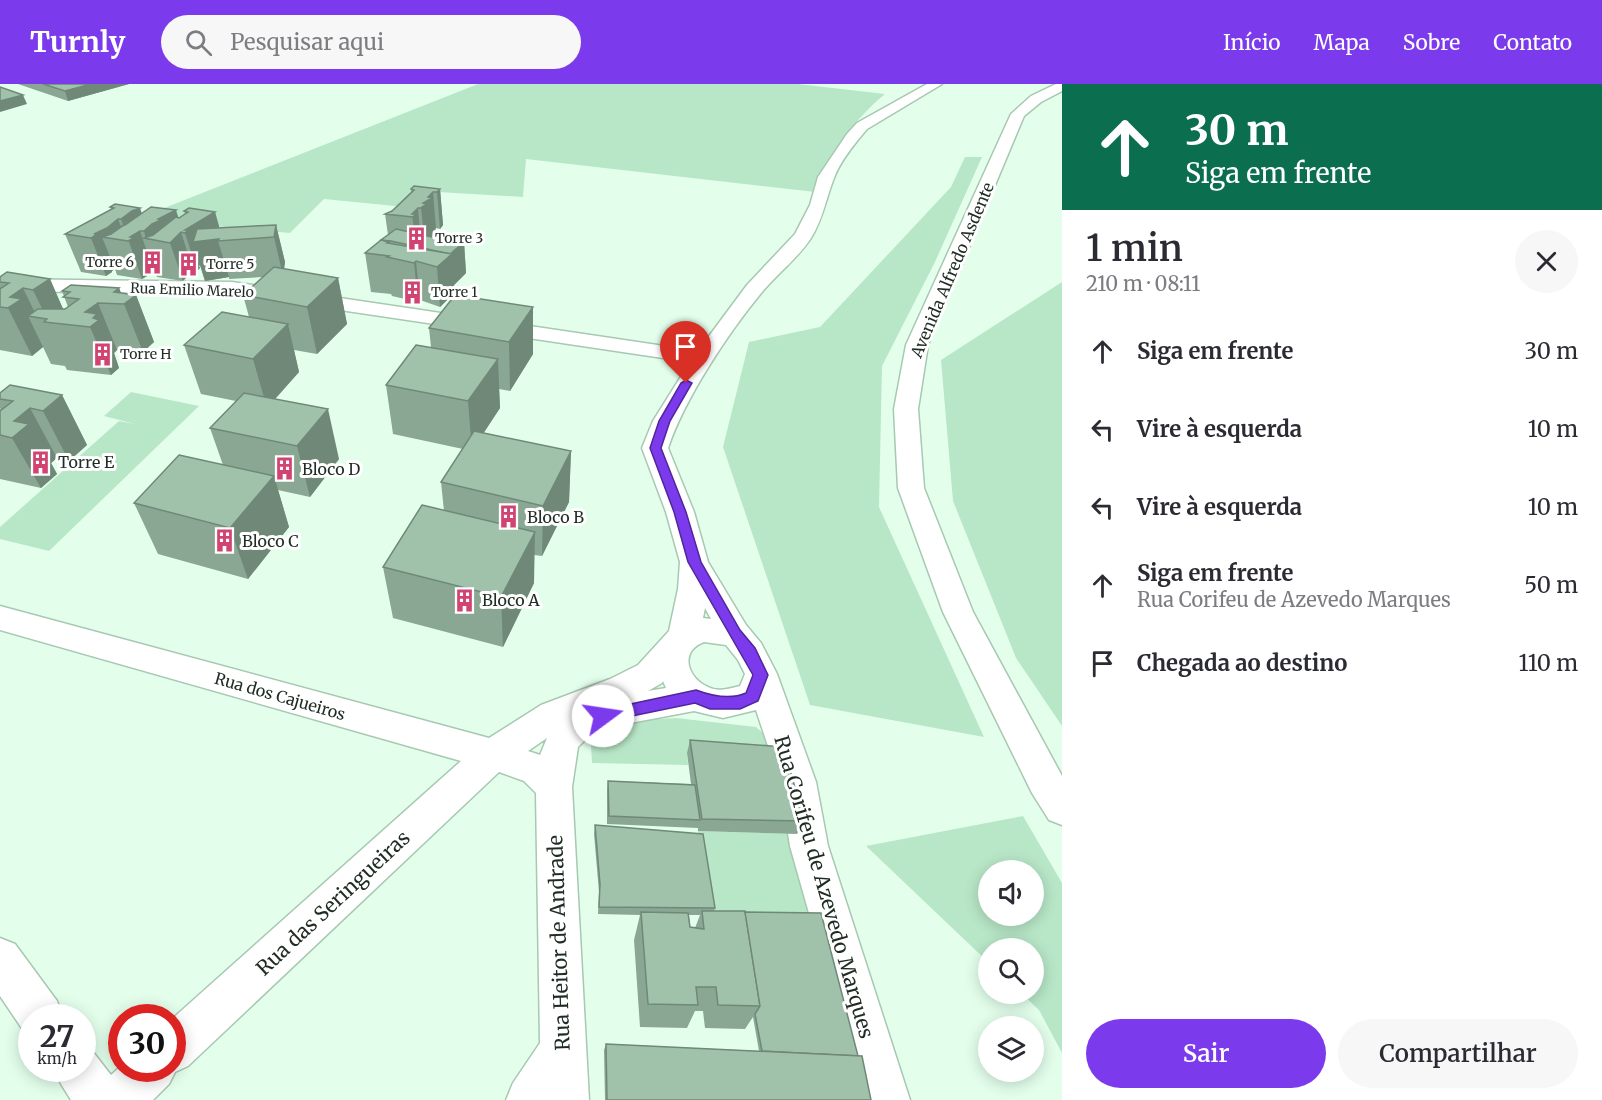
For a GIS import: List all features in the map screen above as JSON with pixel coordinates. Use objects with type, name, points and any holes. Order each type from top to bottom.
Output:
[{"type":"street","points":[[694,562],[693,589],[680,641],[671,655],[671,666],[675,678],[696,697],[710,702],[740,702],[753,697],[760,675],[750,652],[735,634],[694,562],[680,512],[655,448],[665,421],[704,358],[754,289],[803,236],[818,205],[826,177],[852,137],[862,126],[936,84]]},
{"type":"street","name":"Avenida Alfredo Asdente","points":[[1062,86],[1036,99],[1018,114],[917,345],[906,409],[911,488],[958,612],[1045,781],[1062,808]]},
{"type":"street","name":"Rua Emilio Marelo","points":[[0,285],[281,290],[330,298],[390,312],[704,358]]},
{"type":"street","name":"Rua dos Cajueiros","points":[[0,618],[494,755],[536,769],[554,787]]},
{"type":"street","points":[[680,641],[708,629],[735,634]]},
{"type":"street","name":"Rua das Seringueiras","points":[[186,1037],[494,755],[553,715],[622,689],[650,674],[680,641]]},
{"type":"street","name":"Rua Corifeu de Azevedo Marques","points":[[760,675],[798,782],[809,846],[886,1100]]},
{"type":"street","name":"Rua Heitor de Andrade","points":[[565,1100],[561,1053],[554,787],[558,754],[565,736],[585,720],[696,697]]},
{"type":"street","points":[[0,959],[32,1004]]},
{"type":"street","points":[[530,1100],[561,1053]]},
{"type":"street","points":[[87,1082],[100,1100]]},
{"type":"street","points":[[118,1100],[138,1082]]},
{"type":"green space","points":[[478,84],[798,84],[885,94],[843,138],[820,178],[815,192],[526,159],[523,197],[438,192],[415,208],[324,199],[290,233],[160,221],[144,216]]},
{"type":"green space","points":[[965,157],[982,157],[935,262],[882,366],[879,507],[984,737],[810,705],[723,447],[749,342],[820,327],[951,187]]},
{"type":"green space","points":[[1062,282],[1062,726],[1016,658],[953,501],[941,360]]},
{"type":"green space","points":[[131,392],[199,406],[49,551],[0,539],[0,527],[119,421],[135,424],[104,416]]},
{"type":"green space","points":[[676,718],[756,727],[778,746],[687,753],[688,765],[592,763],[591,745],[607,729],[654,719]]},
{"type":"green space","points":[[1023,816],[1062,883],[1062,1053],[1044,1016],[1033,1004],[1044,1004],[1044,938],[978,938],[978,952],[866,846]]},
{"type":"green space","points":[[698,831],[797,834],[818,917],[712,915]]},
{"type":"building","points":[[43,84],[91,84],[65,91]]},
{"type":"building","points":[[0,87],[23,95],[0,101]]},
{"type":"building","points":[[414,186],[440,189],[428,197],[432,198],[412,214],[416,214],[413,217],[385,214],[392,211],[414,190],[411,189]]},
{"type":"building","points":[[115,204],[140,208],[118,219],[91,238],[65,234],[114,208],[110,207]]},
{"type":"building","points":[[151,207],[176,210],[158,219],[161,220],[144,231],[130,237],[134,238],[128,241],[102,237],[111,234],[121,227],[118,227],[125,225]]},
{"type":"building","points":[[189,208],[215,212],[185,230],[188,230],[185,233],[181,232],[170,243],[144,238],[153,235],[176,217],[179,218],[188,212],[184,211]]},
{"type":"building","points":[[276,225],[274,237],[193,242],[197,229]]},
{"type":"building","points":[[396,229],[454,242],[464,242],[450,254],[381,240]]},
{"type":"building","points":[[381,240],[452,254],[437,267],[416,261],[414,263],[387,257],[389,256],[365,253]]},
{"type":"building","points":[[274,267],[338,278],[307,307],[243,295]]},
{"type":"building","points":[[7,272],[50,279],[33,290],[23,288],[10,297],[22,299],[8,308],[0,307],[0,289],[9,283],[0,282],[0,277]]},
{"type":"building","points":[[71,285],[119,288],[114,292],[136,295],[124,304],[98,303],[85,312],[97,314],[93,318],[99,320],[90,327],[44,322],[47,319],[28,316],[38,309],[65,309],[79,299],[63,297],[70,292],[62,291]]},
{"type":"building","points":[[455,295],[533,307],[509,342],[429,328]]},
{"type":"building","points":[[222,312],[288,324],[253,359],[184,345]]},
{"type":"building","points":[[416,345],[498,359],[468,401],[386,385]]},
{"type":"building","points":[[10,385],[62,395],[43,411],[30,408],[14,421],[29,424],[12,438],[0,435],[0,411],[13,401],[0,399],[0,393]]},
{"type":"building","points":[[244,393],[328,409],[297,446],[210,428]]},
{"type":"building","points":[[474,431],[571,451],[543,506],[441,482]]},
{"type":"building","points":[[179,455],[274,476],[230,528],[134,503]]},
{"type":"building","points":[[422,505],[535,532],[501,597],[383,567]]},
{"type":"building","points":[[690,740],[784,747],[804,821],[702,819]]},
{"type":"building","points":[[608,781],[695,785],[700,820],[609,816]]},
{"type":"building","points":[[595,825],[703,834],[715,908],[599,907],[600,884]]},
{"type":"building","points":[[702,911],[745,911],[760,1006],[718,1005],[716,987],[696,987],[698,1005],[648,1004],[641,912],[688,913],[690,927],[704,929]]},
{"type":"building","points":[[745,912],[821,913],[858,1056],[762,1051],[755,1014],[760,1006]]},
{"type":"building","points":[[606,1044],[862,1056],[871,1100],[607,1100]]},
{"type":"place","name":"Torre 3","points":[[417,238]]},
{"type":"place","name":"Torre 6","points":[[152,262]]},
{"type":"place","name":"Torre 5","points":[[188,264]]},
{"type":"place","name":"Torre 1","points":[[413,292]]},
{"type":"place","name":"Torre H","points":[[102,354]]},
{"type":"place","name":"Torre E","points":[[40,462]]},
{"type":"place","name":"Bloco D","points":[[284,469]]},
{"type":"place","name":"Bloco B","points":[[509,517]]},
{"type":"place","name":"Bloco C","points":[[224,541]]},
{"type":"place","name":"Bloco A","points":[[464,600]]},
{"type":"route","points":[[603,716],[696,697],[726,704],[740,702],[753,697],[760,675],[750,652],[735,634],[694,562],[680,512],[655,448],[665,421],[686,383]]}]
